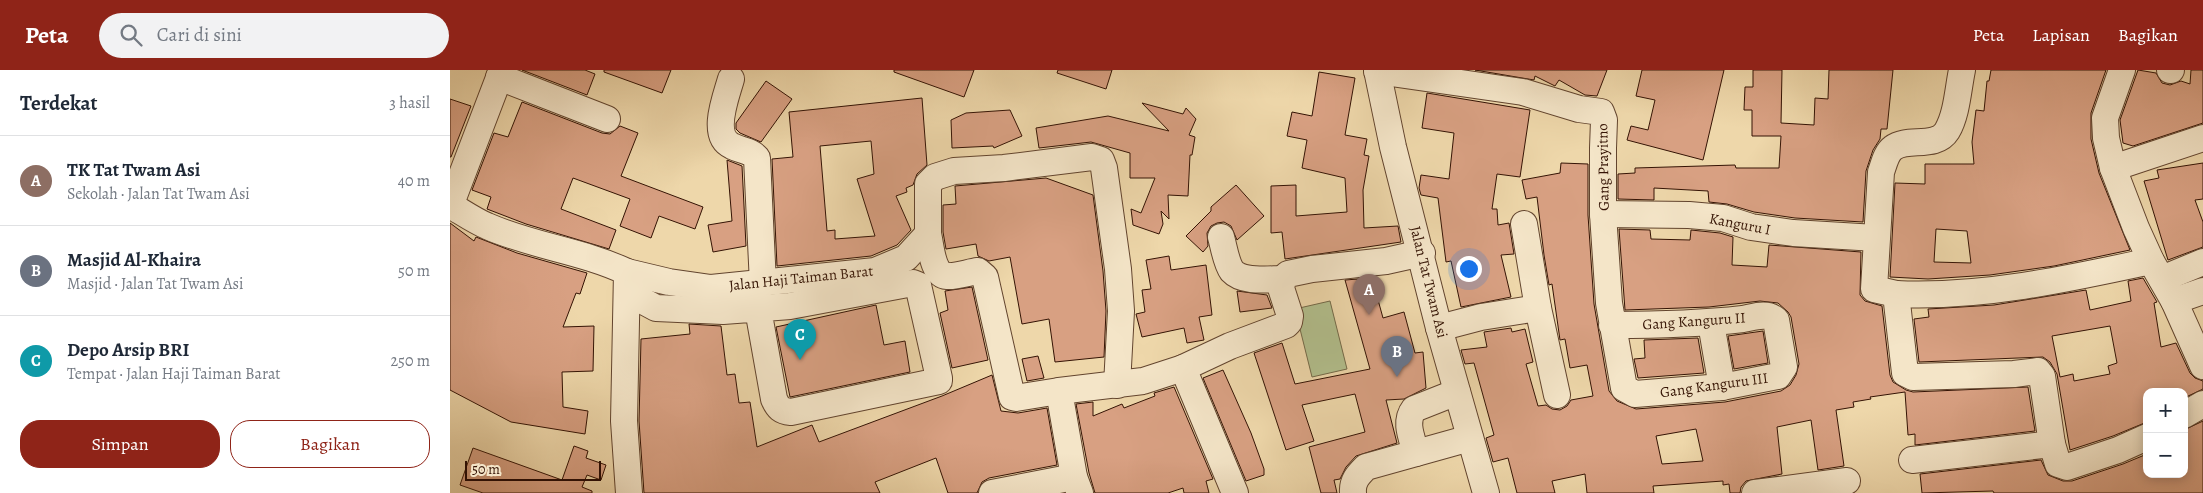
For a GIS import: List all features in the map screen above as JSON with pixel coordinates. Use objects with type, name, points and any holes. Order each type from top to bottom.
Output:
[{"type":"street","points":[[1962,70],[1952,118],[1947,132],[1940,138],[1893,147],[1888,154],[1882,172],[1874,289],[1896,294],[1957,294],[2017,286],[2162,280],[2203,291]]},
{"type":"street","points":[[2122,70],[2106,118],[2106,138],[2113,168],[2136,228],[2162,280],[2195,332],[2203,366]]},
{"type":"street","name":"Gang Prayitno","points":[[1377,71],[1523,92],[1579,108],[1601,112],[1604,120],[1602,148],[1604,214],[1612,325],[1624,388]]},
{"type":"street","name":"Jalan Tat Twam Asi","points":[[1377,71],[1439,328],[1486,493]]},
{"type":"street","points":[[607,119],[501,74],[450,205],[487,226],[544,245],[603,260],[656,308],[692,311],[760,296],[790,306],[913,283],[918,284],[939,381],[791,412],[783,411],[778,407],[774,399],[760,296],[757,158],[752,152],[731,146],[726,142],[721,133],[721,117],[731,80]]},
{"type":"street","points":[[2113,168],[2203,138]]},
{"type":"street","points":[[1117,385],[1121,311],[1119,278],[1104,168],[1101,160],[1092,157],[1004,168],[954,171],[935,177],[928,184],[928,234],[936,267],[940,274],[947,276],[978,271],[985,277],[1012,397],[1016,398],[1060,391],[1117,385],[1143,381],[1183,368],[1289,322],[1290,316],[1281,288],[1283,279],[1288,274],[1312,269],[1378,262],[1422,253]]},
{"type":"street","name":"Kanguru I","points":[[1604,214],[1723,218],[1751,228],[1794,233],[1876,238]]},
{"type":"street","points":[[1524,224],[1538,308],[1558,395]]},
{"type":"street","name":"Jalan Haji Taiman Barat","points":[[760,296],[875,271],[906,258],[928,234]]},
{"type":"street","points":[[1220,237],[1231,270],[1236,275],[1245,278],[1283,279]]},
{"type":"street","points":[[2162,280],[2203,262]]},
{"type":"street","points":[[627,283],[624,421],[629,493]]},
{"type":"street","points":[[1896,294],[1905,374],[1913,376],[1938,376],[2038,372],[2042,376],[2052,444],[2058,464],[2067,468],[2143,439]]},
{"type":"street","points":[[1439,328],[1481,317],[1538,308]]},
{"type":"street","name":"Gang Kanguru II","points":[[1612,325],[1712,323],[1766,316],[1776,320]]},
{"type":"street","name":"Gang Kanguru III","points":[[1624,388],[1635,394],[1722,387],[1778,376],[1784,367],[1776,320]]},
{"type":"street","points":[[1712,323],[1722,387]]},
{"type":"street","points":[[1183,368],[1235,493]]},
{"type":"street","points":[[992,493],[1077,485],[1060,391]]},
{"type":"street","points":[[1416,453],[1408,423],[1411,413],[1414,409],[1457,392]]},
{"type":"street","points":[[2188,413],[2203,404]]},
{"type":"street","points":[[1354,493],[1353,488],[1356,477],[1366,467],[1470,438]]},
{"type":"street","points":[[1912,460],[2052,444]]},
{"type":"street","points":[[1755,493],[1846,481]]},
{"type":"green space","points":[[1330,301],[1347,369],[1312,377],[1295,309]]},
{"type":"building","points":[[522,70],[585,70],[595,74],[587,95]]},
{"type":"building","points":[[604,70],[671,70],[662,93],[604,72]]},
{"type":"building","points":[[894,70],[974,70],[964,97],[894,72]]},
{"type":"building","points":[[1058,70],[1112,70],[1106,89],[1057,73]]},
{"type":"building","points":[[1475,70],[1607,70],[1597,96],[1585,95],[1559,80],[1555,86],[1535,76],[1534,80]]},
{"type":"building","points":[[1642,70],[1724,70],[1703,160],[1627,140],[1631,126],[1648,130],[1655,100],[1636,96]]},
{"type":"building","points":[[1753,70],[1782,70],[1781,123],[1814,125],[1815,98],[1828,99],[1829,70],[1893,70],[1887,129],[1881,129],[1880,139],[1873,150],[1866,171],[1863,222],[1795,218],[1754,212],[1727,204],[1709,202],[1708,191],[1654,188],[1654,200],[1618,199],[1618,174],[1635,173],[1635,168],[1735,165],[1736,168],[1779,168],[1781,136],[1752,136],[1752,110],[1744,110],[1745,87],[1753,87]]},
{"type":"building","points":[[1991,70],[2106,70],[2091,113],[2091,139],[2099,173],[2130,250],[2054,266],[1990,275],[1928,279],[1890,277],[1895,183],[1925,184],[1925,164],[1974,164],[1972,142],[1976,110],[1984,111],[1987,81],[1989,81]],"holes":[[[1936,229],[1967,231],[1971,263],[1934,262]]]},
{"type":"building","points":[[2138,70],[2156,73],[2162,83],[2170,85],[2181,81],[2190,84],[2191,70],[2203,70],[2203,123],[2133,146],[2123,143],[2120,120]]},
{"type":"building","points":[[1319,72],[1355,78],[1345,135],[1367,139],[1364,155],[1369,156],[1363,190],[1364,228],[1398,226],[1401,242],[1285,259],[1282,232],[1271,233],[1271,186],[1296,185],[1296,216],[1347,212],[1345,178],[1302,168],[1307,140],[1287,136],[1292,112],[1312,116]]},
{"type":"building","points":[[766,81],[792,99],[761,142],[740,133],[736,129],[736,123]]},
{"type":"building","points":[[1427,93],[1530,110],[1520,177],[1497,174],[1492,209],[1497,209],[1498,225],[1509,223],[1514,254],[1501,255],[1511,297],[1461,307],[1451,261],[1446,262],[1438,198],[1421,195],[1419,188],[1421,175],[1449,179],[1454,133],[1422,128]]},
{"type":"building","points":[[922,98],[927,165],[917,174],[913,185],[906,188],[907,192],[896,196],[911,230],[897,245],[871,256],[777,266],[772,159],[793,157],[789,112]],"holes":[[[871,141],[874,174],[857,179],[875,236],[835,239],[835,230],[827,231],[820,146]]]},
{"type":"building","points":[[450,99],[471,106],[451,157],[450,157]]},
{"type":"building","points":[[522,102],[602,133],[610,134],[620,126],[638,133],[621,176],[703,207],[695,229],[659,216],[651,238],[620,226],[630,199],[573,178],[561,209],[616,230],[609,249],[526,224],[487,209],[491,197],[472,190],[494,133],[508,137]]},
{"type":"building","points":[[1142,103],[1183,114],[1186,108],[1196,119],[1189,135],[1195,137],[1192,155],[1190,155],[1188,196],[1168,195],[1169,219],[1161,211],[1163,224],[1159,234],[1133,225],[1131,209],[1141,213],[1155,178],[1130,178],[1130,153],[1091,142],[1039,148],[1036,128],[1108,116],[1169,131]]},
{"type":"building","points":[[1010,110],[1022,136],[994,148],[993,146],[952,148],[951,120],[966,113]]},
{"type":"building","points":[[727,160],[742,166],[746,246],[713,252],[708,225],[732,221]]},
{"type":"building","points":[[1561,163],[1588,164],[1588,215],[1594,304],[1609,391],[1617,401],[1636,409],[1725,402],[1781,391],[1790,385],[1796,375],[1799,364],[1791,317],[1778,303],[1760,301],[1709,307],[1625,310],[1619,229],[1650,230],[1651,239],[1690,240],[1691,230],[1720,233],[1733,237],[1732,265],[1767,267],[1769,245],[1861,252],[1860,295],[1865,301],[1882,306],[1890,375],[1893,382],[1913,392],[2028,387],[2035,431],[1915,445],[1915,434],[1908,435],[1905,392],[1870,397],[1871,399],[1853,402],[1854,407],[1836,410],[1844,466],[1818,470],[1811,420],[1777,427],[1782,474],[1746,481],[1741,487],[1740,493],[1730,493],[1729,484],[1723,485],[1723,481],[1653,486],[1654,493],[1587,493],[1585,474],[1552,481],[1555,493],[1517,493],[1508,458],[1493,462],[1486,438],[1494,435],[1474,363],[1465,364],[1461,350],[1487,347],[1484,332],[1511,328],[1512,332],[1525,329],[1533,362],[1526,364],[1538,406],[1546,405],[1552,409],[1560,410],[1567,406],[1571,400],[1593,396],[1587,365],[1570,368],[1565,339],[1560,340],[1552,284],[1549,285],[1544,255],[1537,197],[1526,199],[1522,180],[1560,173]],"holes":[[[1696,429],[1703,461],[1662,464],[1656,436]]]},
{"type":"building","points":[[2203,163],[2203,199],[2195,200],[2203,222],[2203,247],[2168,260],[2144,181],[2159,178],[2157,170]]},
{"type":"building","points":[[1046,178],[1093,195],[1106,311],[1104,357],[1055,362],[1049,319],[1022,324],[1010,257],[989,261],[978,256],[976,244],[946,249],[943,232],[943,205],[956,204],[955,186]]},
{"type":"building","points":[[1236,185],[1264,216],[1237,240],[1231,226],[1224,222],[1211,226],[1207,233],[1208,246],[1203,252],[1186,236],[1211,211],[1211,207]]},
{"type":"building","points":[[450,223],[474,241],[476,237],[517,253],[587,273],[580,294],[576,293],[563,327],[594,326],[593,371],[562,372],[563,407],[588,411],[585,434],[511,422],[450,390]]},
{"type":"building","points":[[1169,256],[1171,270],[1206,265],[1212,315],[1199,317],[1204,340],[1187,343],[1184,328],[1142,337],[1136,314],[1145,312],[1142,290],[1151,289],[1146,260]]},
{"type":"building","points":[[1372,278],[1383,318],[1404,312],[1415,353],[1423,352],[1426,388],[1404,399],[1386,400],[1397,443],[1356,456],[1346,467],[1340,479],[1334,480],[1337,493],[1321,493],[1309,447],[1365,432],[1355,394],[1302,405],[1314,441],[1286,450],[1254,353],[1282,343],[1295,384],[1370,369],[1345,280]]},
{"type":"building","points":[[2143,278],[2157,302],[2154,303],[2161,347],[2176,343],[2190,373],[2195,378],[2203,381],[2203,389],[2188,396],[2188,388],[2143,388],[2143,424],[2070,450],[2057,374],[2050,362],[2043,357],[1919,362],[1914,319],[1929,317],[1928,309],[1994,305],[2086,290],[2090,310],[2131,301],[2128,281]],"holes":[[[2110,326],[2117,363],[2108,366],[2110,374],[2074,381],[2073,374],[2060,377],[2052,336]]]},
{"type":"building","points":[[972,287],[988,360],[952,368],[940,313],[948,310],[945,291]]},
{"type":"building","points":[[1237,291],[1267,295],[1272,308],[1240,312]]},
{"type":"building","points":[[876,305],[884,345],[905,341],[910,372],[790,397],[776,327]]},
{"type":"building","points":[[689,324],[721,326],[727,375],[735,374],[739,403],[750,402],[757,447],[812,425],[819,442],[942,396],[992,375],[1001,411],[1018,413],[1047,408],[1057,465],[989,478],[982,482],[977,493],[948,493],[936,458],[875,482],[880,493],[644,493],[639,421],[641,339],[690,334]]},
{"type":"building","points":[[1763,331],[1768,363],[1734,369],[1728,336]]},
{"type":"building","points":[[1698,338],[1704,373],[1638,378],[1634,359],[1645,358],[1644,340]]},
{"type":"building","points":[[1038,356],[1044,378],[1027,381],[1022,359]]},
{"type":"building","points":[[1223,370],[1251,433],[1264,469],[1264,475],[1246,481],[1203,378]]},
{"type":"building","points":[[1174,387],[1213,479],[1206,481],[1209,493],[1184,493],[1183,488],[1168,493],[1095,493],[1089,473],[1076,404],[1093,402],[1093,416],[1122,404],[1124,408],[1155,396],[1154,393]]},
{"type":"building","points":[[2203,421],[2203,493],[1994,493],[1993,491],[1922,493],[1920,474],[2041,460],[2048,475],[2063,481],[2072,481],[2143,456],[2143,478],[2188,478],[2188,428]]},
{"type":"building","points":[[574,446],[588,451],[586,458],[606,465],[601,480],[587,475],[582,487],[592,491],[592,493],[483,493],[460,485],[473,448],[562,480]]},
{"type":"place","name":"TK Tat Twam Asi","points":[[1369,315]]},
{"type":"place","name":"Depo Arsip BRI","points":[[800,360]]},
{"type":"place","name":"Masjid Al-Khaira","points":[[1397,377]]}]
